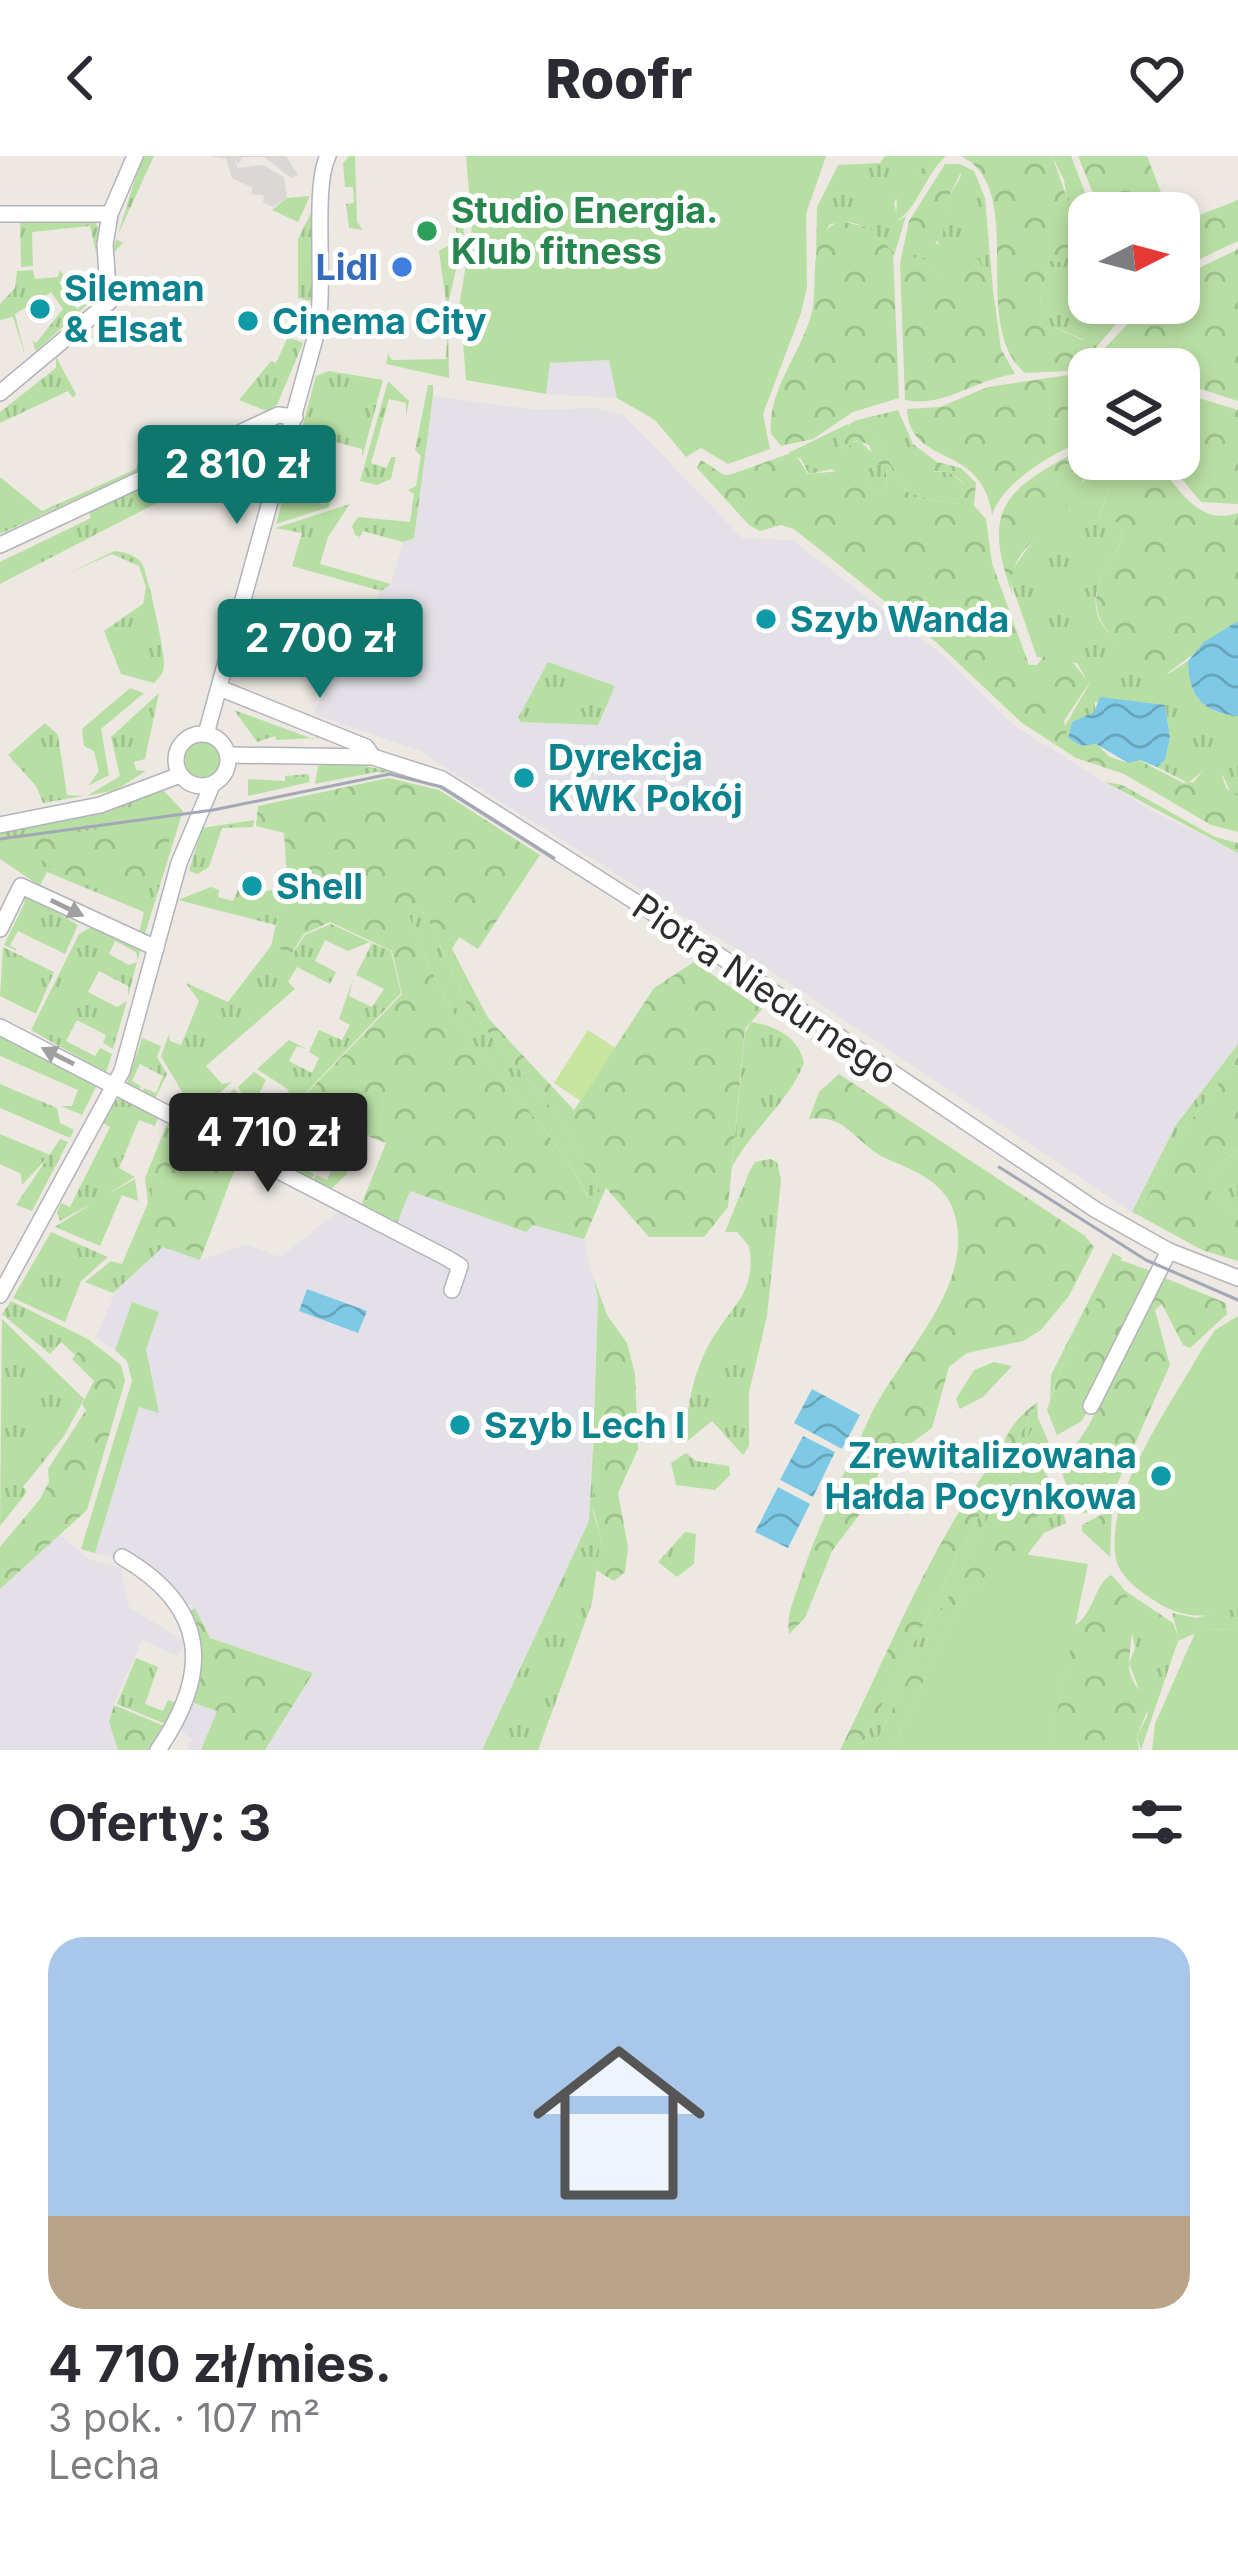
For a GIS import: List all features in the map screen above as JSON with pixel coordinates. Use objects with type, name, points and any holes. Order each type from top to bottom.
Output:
[{"type":"street","points":[[0,394],[110,302],[105,244],[110,214],[135,156]]},
{"type":"street","points":[[0,1295],[115,1085],[191,827],[211,781],[221,684],[295,417],[322,296],[320,179],[312,156]]},
{"type":"street","points":[[320,179],[328,156]]},
{"type":"street","points":[[0,214],[110,214]]},
{"type":"street","points":[[0,545],[278,415],[295,417]]},
{"type":"street","points":[[221,684],[366,746],[373,757]]},
{"type":"street","points":[[0,825],[80,810],[136,791],[177,767],[184,740],[218,744]]},
{"type":"street","name":"Piotra Niedurnego","points":[[218,744],[275,758],[373,757],[413,766],[466,792],[1096,1210],[1169,1251],[1238,1278]]},
{"type":"street","name":"Piotra Niedurnego","points":[[211,781],[275,758]]},
{"type":"street","points":[[177,767],[211,781]]},
{"type":"street","points":[[0,929],[21,886],[156,948]]},
{"type":"street","points":[[0,1027],[460,1266],[452,1290]]},
{"type":"street","points":[[1091,1406],[1169,1251]]},
{"type":"street","points":[[122,1556],[161,1581],[193,1640],[197,1669],[191,1695],[158,1750]]},
{"type":"shaded area","points":[[209,156],[286,156],[298,175],[291,178],[264,157],[243,157],[238,164],[233,157],[238,168],[263,165],[284,177],[287,198],[273,207],[263,202],[264,195],[251,194],[253,188],[232,178],[226,159]]},
{"type":"shaded area","points":[[609,360],[617,398],[546,394],[550,362]]},
{"type":"shaded area","points":[[433,396],[536,410],[595,408],[625,416],[742,538],[792,540],[944,656],[1015,726],[1145,807],[1238,853],[1238,1044],[1176,1125],[1132,1212],[771,971],[418,750],[314,714],[337,659],[347,662],[381,591],[391,584],[403,542],[414,537]]},
{"type":"shaded area","points":[[409,1191],[526,1232],[533,1225],[584,1239],[598,1298],[589,1521],[482,1750],[265,1750],[312,1673],[210,1638],[195,1608],[120,1560],[95,1553],[139,1406],[159,1412],[132,1303],[115,1350],[96,1337],[116,1290],[162,1247],[199,1260],[246,1245],[280,1257],[344,1207],[394,1231]]},
{"type":"shaded area","points":[[57,1532],[90,1560],[121,1568],[129,1607],[185,1642],[178,1656],[142,1640],[112,1709],[118,1750],[0,1750],[0,1589]]},
{"type":"shaded area","points":[[191,1702],[217,1711],[201,1750],[186,1750],[192,1740],[177,1727]]},
{"type":"green space","points":[[142,156],[154,156],[118,235]]},
{"type":"green space","points":[[355,156],[357,222],[363,230],[349,228],[346,204],[354,203],[353,187],[345,187],[343,163]]},
{"type":"green space","points":[[466,156],[826,156],[806,214],[807,287],[801,313],[763,414],[770,449],[728,464],[701,448],[686,457],[655,420],[617,398],[609,360],[550,363],[546,394],[466,380],[460,301],[472,227]]},
{"type":"green space","points":[[885,156],[933,156],[894,202],[898,221],[906,216],[894,256],[882,240],[858,224],[839,222],[829,225],[816,257],[817,207],[838,165],[880,163]]},
{"type":"green space","points":[[933,156],[946,156],[896,221],[897,196]]},
{"type":"green space","points":[[961,156],[1052,156],[1068,201],[1068,257],[1049,261],[1040,301],[1051,326],[1087,342],[1087,348],[1068,348],[1068,371],[1025,373],[1008,351],[1000,323],[992,197],[981,173]]},
{"type":"green space","points":[[1052,156],[1071,156],[1085,192],[1068,192],[1068,209],[1064,180]]},
{"type":"green space","points":[[1078,156],[1147,156],[1161,192],[1093,192]]},
{"type":"green space","points":[[945,164],[960,164],[962,170],[947,200],[942,241],[932,242],[928,235],[920,242],[908,231],[909,221]]},
{"type":"green space","points":[[960,164],[974,171],[985,198],[993,290],[978,259],[956,260],[940,276],[924,260],[900,263],[909,221],[909,231],[929,235],[938,245],[947,200],[961,176]]},
{"type":"green space","points":[[310,196],[298,222],[272,210],[287,198]]},
{"type":"green space","points":[[1238,200],[1238,241],[1200,259],[1200,215]]},
{"type":"green space","points":[[311,213],[312,301],[298,298],[298,239]]},
{"type":"green space","points":[[93,220],[99,228],[96,252],[90,226],[32,232],[33,266],[21,267],[20,222]]},
{"type":"green space","points":[[462,220],[464,234],[447,309],[439,251],[457,240],[455,221]]},
{"type":"green space","points":[[840,221],[870,228],[893,252],[899,398],[853,412],[813,439],[781,446],[771,434],[774,403],[811,316],[817,249],[829,228]]},
{"type":"green space","points":[[1238,249],[1238,401],[1200,389],[1200,348],[1105,348],[1127,324],[1200,324],[1200,268]]},
{"type":"green space","points":[[1068,253],[1068,324],[1116,324],[1096,348],[1085,348],[1082,339],[1051,326],[1040,301],[1049,260],[1063,262]]},
{"type":"green space","points":[[908,256],[924,259],[940,276],[952,259],[978,259],[993,290],[1001,349],[1015,374],[947,397],[905,400],[900,263]]},
{"type":"green space","points":[[33,270],[35,279],[58,277],[60,270],[65,278],[59,282],[77,309],[96,296],[85,278],[76,278],[97,276],[99,294],[36,351],[32,341],[36,343],[63,309],[51,292],[15,314],[25,355],[13,317],[0,320],[0,304],[15,288],[17,271]]},
{"type":"green space","points":[[448,324],[449,378],[386,364],[388,354],[392,360],[446,359]]},
{"type":"green space","points":[[288,337],[303,343],[277,405],[267,411],[239,400],[271,361],[276,363]]},
{"type":"green space","points":[[56,357],[76,394],[73,398],[68,391],[0,423],[0,412],[56,368]]},
{"type":"green space","points":[[329,371],[383,380],[362,458],[362,449],[332,441],[309,500],[324,505],[328,493],[333,494],[329,507],[276,524],[316,376]]},
{"type":"green space","points":[[1068,375],[1068,448],[1019,479],[992,515],[986,492],[975,476],[920,440],[911,428],[907,409],[940,407],[988,387]]},
{"type":"green space","points":[[388,381],[409,401],[406,416],[406,403],[389,399],[371,463],[387,468],[391,457],[396,457],[391,479],[377,485],[360,481]]},
{"type":"green space","points":[[428,385],[433,385],[433,396],[414,538],[403,542],[363,531],[360,537],[355,535],[352,526],[358,517],[410,522],[414,494],[408,490],[416,486],[421,456],[415,450]]},
{"type":"green space","points":[[1200,398],[1238,410],[1238,504],[1201,502],[1183,480],[1200,480]]},
{"type":"green space","points":[[898,410],[913,444],[937,462],[934,472],[949,472],[964,484],[958,504],[911,497],[870,430],[854,421]]},
{"type":"green space","points":[[854,421],[870,430],[911,497],[958,504],[964,483],[949,472],[928,471],[937,462],[961,468],[976,483],[974,506],[986,519],[992,563],[1029,665],[1037,665],[1048,651],[1061,647],[1089,683],[1064,721],[1068,738],[1081,746],[1096,744],[1110,757],[1128,763],[1139,760],[1183,783],[1194,782],[1204,769],[1220,770],[1226,788],[1238,794],[1238,832],[1211,825],[1124,774],[1076,758],[1022,723],[937,643],[794,529],[781,525],[760,531],[749,525],[697,468],[701,460],[724,475],[732,474],[794,452],[808,474],[839,471],[878,495],[887,485],[887,470],[875,461],[869,445],[857,440],[844,450],[839,445],[843,429]]},
{"type":"green space","points":[[848,424],[841,449],[859,440],[886,467],[887,485],[878,495],[832,469],[809,474],[801,459],[788,453]]},
{"type":"green space","points":[[258,430],[257,438],[170,476],[176,493],[0,584],[0,562],[91,518],[88,509]]},
{"type":"green space","points":[[201,439],[201,443],[0,534],[0,477],[42,511],[136,469],[139,459]]},
{"type":"green space","points":[[1068,456],[1068,480],[1083,480],[1058,517],[1021,554],[1013,573],[1013,596],[999,538],[1001,518],[1008,501],[1039,473]]},
{"type":"green space","points":[[1086,480],[1110,480],[1100,515],[1118,523],[1123,536],[1096,596],[1102,625],[1125,648],[1168,674],[1188,661],[1191,684],[1200,701],[1215,711],[1238,716],[1238,794],[1231,793],[1223,776],[1205,769],[1188,783],[1157,767],[1165,760],[1170,738],[1166,711],[1142,702],[1095,702],[1095,712],[1072,722],[1068,738],[1064,728],[1089,684],[1077,663],[1037,657],[1009,577]]},
{"type":"green space","points":[[1111,480],[1171,480],[1200,509],[1224,516],[1238,513],[1238,621],[1161,678],[1153,678],[1110,634],[1097,609],[1102,578],[1123,536],[1118,523],[1100,516]]},
{"type":"green space","points":[[350,504],[328,537],[320,564],[391,584],[381,591],[292,566],[302,533],[275,528]]},
{"type":"green space","points":[[114,551],[138,559],[147,580],[164,659],[163,671],[154,683],[121,674],[104,631],[143,604],[146,587],[139,566],[112,554],[69,573]]},
{"type":"green space","points":[[548,662],[615,686],[598,725],[521,722],[518,718]]},
{"type":"green space","points":[[130,688],[144,693],[101,729],[109,775],[88,786],[99,771],[94,751],[84,746],[82,729]]},
{"type":"green space","points":[[159,693],[145,759],[134,762],[136,770],[146,771],[116,790],[87,796],[120,776],[111,737]]},
{"type":"green space","points":[[234,710],[311,738],[277,740],[275,736],[257,742]]},
{"type":"green space","points":[[45,723],[58,735],[67,795],[83,796],[43,803],[36,786],[8,755]]},
{"type":"green space","points":[[201,740],[214,746],[220,759],[214,772],[201,778],[188,772],[182,759],[188,746]]},
{"type":"green space","points":[[344,762],[406,774],[376,772],[315,784],[318,766]]},
{"type":"green space","points":[[308,774],[310,782],[248,796],[248,779],[285,781],[285,776]]},
{"type":"green space","points":[[388,778],[439,790],[540,855],[478,949],[459,937],[452,949],[488,1018],[574,1110],[654,988],[694,962],[762,1009],[745,1029],[728,1207],[704,1237],[649,1237],[606,1188],[584,1239],[533,1225],[526,1232],[410,1191],[396,1226],[360,1208],[386,1143],[365,1135],[356,1156],[284,1117],[402,994],[392,951],[330,922],[304,934],[292,953],[271,946],[287,879],[284,833],[256,826],[258,806]],"holes":[[[415,906],[426,914],[469,1009],[557,1115],[600,1191],[588,1197],[547,1133],[462,1026],[436,981],[409,916]]]},
{"type":"green space","points":[[1105,782],[1122,785],[1215,837],[1238,843],[1238,853]]},
{"type":"green space","points":[[159,786],[183,811],[143,940],[139,933],[144,912],[47,872],[40,885],[49,892],[0,859],[0,831],[109,810]]},
{"type":"green space","points":[[163,819],[171,830],[167,847],[154,880],[137,900],[105,881],[61,874],[42,860],[24,867],[0,856],[1,844]]},
{"type":"green space","points":[[254,820],[253,827],[222,828],[209,867],[198,874],[189,871],[202,828]]},
{"type":"green space","points":[[287,879],[276,925],[178,900],[211,887],[219,890],[218,897],[233,901],[240,885],[251,894],[272,890]]},
{"type":"green space","points":[[24,892],[78,925],[65,954],[18,931],[10,945],[18,951],[4,945],[25,902],[18,897]]},
{"type":"green space","points":[[415,906],[426,914],[469,1009],[557,1115],[601,1191],[589,1198],[547,1134],[462,1026],[415,933],[409,916]]},
{"type":"green space","points":[[331,924],[370,942],[348,951],[325,940],[315,961],[336,972],[330,984],[297,967],[288,982],[295,989],[206,1066],[222,1084],[232,1082],[188,1121],[177,1116],[185,1097],[161,1056],[169,1034],[170,1041],[181,1045],[199,1001],[186,983],[228,1002],[271,946],[293,953],[305,935]]},
{"type":"green space","points":[[95,925],[141,947],[138,960],[136,952],[115,941],[109,954],[129,965],[137,962],[128,996],[128,986],[99,971],[88,992],[117,1007],[127,1001],[113,1049],[103,1043],[106,1035],[77,1020],[66,1041],[95,1056],[100,1048],[112,1054],[106,1073],[31,1030],[79,934]]},
{"type":"green space","points":[[372,943],[391,951],[401,993],[283,1117],[354,1156],[346,1175],[330,1190],[313,1182],[316,1175],[327,1180],[334,1165],[314,1154],[305,1169],[314,1174],[311,1181],[268,1160],[272,1152],[285,1158],[292,1142],[269,1130],[260,1146],[269,1151],[265,1158],[195,1125],[234,1089],[246,1101],[238,1087],[254,1072],[266,1080],[259,1094],[281,1105],[289,1090],[257,1069],[289,1040],[307,1049],[297,1046],[289,1061],[312,1073],[319,1058],[309,1052],[319,1030],[342,1040],[350,1025],[339,1019],[353,979],[349,996],[372,1007],[384,989],[356,975]]},
{"type":"green space","points":[[3,947],[54,972],[36,1014],[0,996]]},
{"type":"green space","points":[[751,1022],[785,1034],[804,1063],[789,1091],[732,1167],[745,1033]]},
{"type":"green space","points":[[588,1030],[615,1048],[581,1101],[554,1083]]},
{"type":"green space","points":[[0,1032],[99,1081],[82,1115],[61,1106],[72,1106],[78,1090],[0,1056]]},
{"type":"green space","points":[[142,1038],[161,1046],[157,1057],[167,1074],[154,1101],[141,1094],[144,1088],[156,1093],[163,1076],[140,1064],[132,1081],[141,1086],[138,1093],[126,1086]]},
{"type":"green space","points":[[1238,1044],[1238,1057],[1183,1131],[1138,1215],[1132,1212],[1176,1125]]},
{"type":"green space","points":[[1238,1057],[1238,1150],[1218,1169],[1211,1194],[1238,1214],[1238,1261],[1202,1250],[1138,1215],[1183,1131]]},
{"type":"green space","points":[[839,1074],[1085,1236],[1094,1247],[1069,1296],[1041,1330],[1023,1341],[967,1353],[949,1367],[932,1428],[883,1464],[859,1515],[832,1551],[805,1618],[789,1634],[791,1607],[823,1520],[868,1421],[946,1292],[958,1235],[952,1207],[933,1183],[876,1153],[842,1125],[809,1119],[819,1092]]},
{"type":"green space","points":[[0,1084],[57,1108],[60,1123],[74,1130],[70,1138],[0,1108]]},
{"type":"green space","points":[[124,1097],[158,1118],[155,1126],[139,1120],[119,1168],[135,1177],[106,1195],[135,1179],[138,1201],[122,1195],[100,1246],[55,1227],[94,1202],[60,1221],[57,1212],[61,1203],[70,1207],[110,1127],[103,1123],[116,1100]]},
{"type":"green space","points":[[167,1124],[240,1155],[200,1260],[163,1247],[113,1293],[85,1282],[111,1261],[122,1264],[148,1203],[145,1178]]},
{"type":"green space","points":[[170,1133],[238,1160],[202,1254],[168,1245],[151,1230],[152,1181]]},
{"type":"green space","points":[[0,1134],[50,1155],[22,1185],[21,1174],[0,1164]]},
{"type":"green space","points":[[60,1139],[68,1142],[32,1211],[16,1205]]},
{"type":"green space","points":[[1238,1150],[1238,1214],[1210,1194],[1218,1169]]},
{"type":"green space","points":[[755,1162],[777,1162],[781,1180],[767,1316],[749,1392],[749,1446],[743,1455],[712,1421],[686,1442],[688,1415],[706,1351],[750,1275],[749,1246],[737,1232],[725,1232],[750,1170]]},
{"type":"green space","points":[[51,1232],[108,1257],[81,1281],[65,1322],[13,1298]]},
{"type":"green space","points":[[1113,1253],[1122,1258],[1062,1365],[1050,1399],[1051,1375]]},
{"type":"green space","points":[[1117,1259],[1154,1272],[1082,1421],[1057,1435],[1047,1410],[1062,1365]]},
{"type":"green space","points":[[1160,1276],[1226,1303],[1227,1314],[1190,1348],[1183,1345],[1162,1304],[1155,1310],[1170,1365],[1109,1502],[1095,1512],[1076,1513],[1062,1473],[1067,1458],[1089,1425]]},
{"type":"green space","points":[[594,1279],[607,1315],[627,1343],[635,1374],[638,1449],[618,1493],[628,1547],[625,1572],[614,1581],[596,1570],[601,1538],[592,1503],[598,1471],[593,1447],[598,1299]]},
{"type":"green space","points":[[11,1301],[88,1339],[75,1355],[61,1342],[50,1354],[2,1314]]},
{"type":"green space","points":[[132,1302],[159,1312],[146,1349],[159,1413],[139,1407],[95,1553],[81,1549],[132,1381],[127,1361],[115,1350]]},
{"type":"green space","name":"Zrewitalizowana Hałda Pocynkowa","points":[[1238,1316],[1238,1607],[1215,1614],[1184,1614],[1152,1599],[1125,1576],[1116,1559],[1115,1535],[1130,1479],[1159,1422],[1215,1330]]},
{"type":"green space","points":[[2,1319],[84,1399],[64,1436],[23,1487],[27,1492],[0,1526]]},
{"type":"green space","points":[[88,1339],[121,1365],[125,1381],[87,1510],[0,1589],[0,1547],[40,1499],[49,1482],[48,1469],[86,1410],[82,1404],[94,1381],[72,1359]]},
{"type":"green space","points":[[994,1362],[1012,1366],[983,1397],[960,1409],[956,1399],[974,1370]]},
{"type":"green space","points":[[1037,1402],[1038,1418],[872,1750],[859,1750]]},
{"type":"green space","points":[[1037,1402],[859,1750],[840,1750],[945,1536],[1012,1427]]},
{"type":"green space","points":[[1038,1418],[1049,1443],[1033,1504],[1044,1533],[1027,1555],[979,1588],[968,1584],[892,1750],[872,1750]]},
{"type":"green space","points":[[593,1447],[598,1471],[593,1511],[601,1538],[592,1603],[538,1750],[482,1750],[589,1521]]},
{"type":"green space","points":[[686,1453],[696,1461],[729,1466],[730,1475],[715,1490],[676,1485],[671,1463]]},
{"type":"green space","points":[[1041,1466],[1058,1493],[1066,1523],[1044,1533],[1033,1504]]},
{"type":"green space","points":[[1112,1509],[1110,1557],[1082,1531],[1082,1525]]},
{"type":"green space","points":[[685,1532],[696,1534],[694,1564],[677,1577],[658,1562]]},
{"type":"green space","points":[[998,1550],[1088,1564],[1049,1750],[892,1750],[968,1583],[979,1588]]},
{"type":"green space","points":[[1111,1575],[1131,1606],[1130,1671],[1149,1706],[1137,1737],[1139,1750],[1049,1750],[1074,1626]]},
{"type":"green space","points":[[1124,1590],[1173,1623],[1179,1639],[1172,1613],[1196,1618],[1238,1607],[1238,1630],[1205,1629],[1178,1641],[1141,1750],[1137,1737],[1148,1714],[1129,1663],[1135,1648]]},
{"type":"green space","points":[[195,1608],[210,1638],[313,1673],[265,1750],[201,1750],[217,1711],[191,1702],[200,1665],[185,1613]]},
{"type":"green space","points":[[1238,1630],[1238,1750],[1152,1750],[1155,1724],[1195,1633]]},
{"type":"green space","points":[[136,1658],[158,1667],[145,1704],[163,1711],[168,1700],[179,1704],[168,1725],[117,1704]]},
{"type":"green space","points":[[114,1705],[169,1728],[149,1750],[118,1750],[109,1722]]},
{"type":"water","points":[[1238,621],[1238,716],[1215,711],[1200,700],[1191,684],[1188,661],[1204,642]]},
{"type":"water","points":[[1100,697],[1165,705],[1170,738],[1165,760],[1157,767],[1140,760],[1128,763],[1096,744],[1081,746],[1068,738],[1072,722],[1094,712]]},
{"type":"water","points":[[307,1289],[367,1311],[358,1333],[299,1311]]},
{"type":"water","points":[[812,1389],[860,1415],[842,1449],[794,1423]]},
{"type":"water","points":[[803,1436],[835,1452],[813,1497],[780,1480]]},
{"type":"water","points":[[778,1487],[810,1504],[788,1548],[755,1532]]},
{"type":"tram line","points":[[0,839],[213,810],[390,774],[442,787],[554,858]]},
{"type":"tram line","points":[[999,1167],[1146,1260],[1238,1300]]},
{"type":"place","name":"Studio Energia. Klub fitness","points":[[427,231]]},
{"type":"place","name":"Lidl","points":[[402,267]]},
{"type":"place","name":"Sileman & Elsat","points":[[40,309]]},
{"type":"place","name":"Cinema City","points":[[248,321]]},
{"type":"place","name":"Szyb Wanda","points":[[766,619]]},
{"type":"place","name":"Dyrekcja KWK Pokój","points":[[524,778]]},
{"type":"place","name":"Shell","points":[[252,886]]},
{"type":"place","name":"Szyb Lech I","points":[[460,1425]]},
{"type":"place","name":"Zrewitalizowana Hałda Pocynkowa","points":[[1161,1476]]}]
